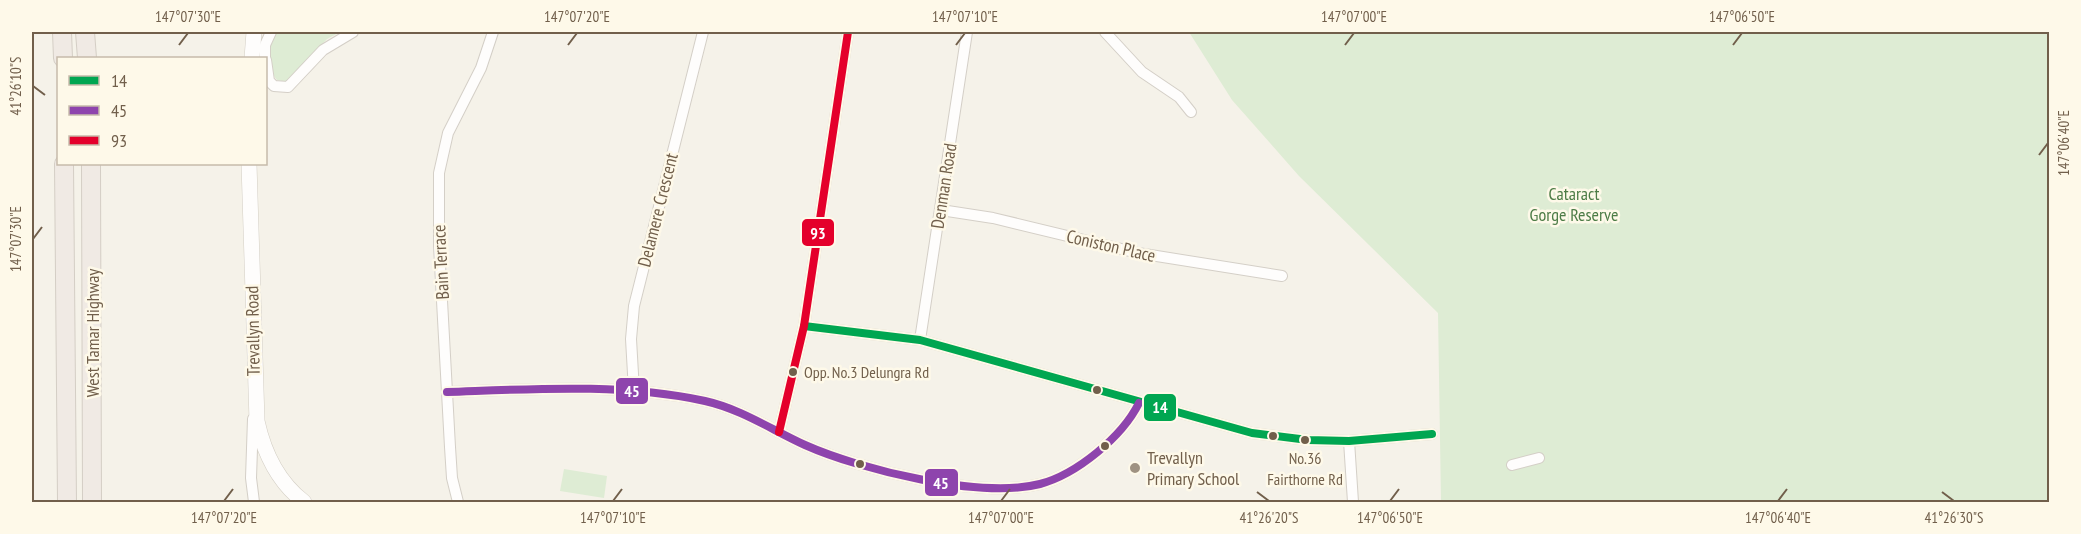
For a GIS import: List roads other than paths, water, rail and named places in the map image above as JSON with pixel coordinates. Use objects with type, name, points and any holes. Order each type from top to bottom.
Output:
[{"type":"highway","points":[[62,32],[63,57]]},
{"type":"highway","points":[[85,32],[87,57]]},
{"type":"highway","name":"West Tamar Highway","points":[[64,165],[67,502]]},
{"type":"highway","name":"West Tamar Highway","points":[[92,165],[92,502]]},
{"type":"street","points":[[252,57],[254,32]]},
{"type":"street","points":[[265,57],[265,45],[271,32]]},
{"type":"street","points":[[267,70],[269,81],[274,86],[288,87],[323,50],[353,32]]},
{"type":"street","name":"Bain Terrace","points":[[458,502],[452,478],[447,392],[439,173],[448,133],[481,68],[493,32]]},
{"type":"street","name":"Delamere Crescent","points":[[634,391],[631,339],[634,306],[703,32]]},
{"type":"street","points":[[779,432],[804,326],[848,32]]},
{"type":"street","name":"Denman Road","points":[[920,340],[967,32]]},
{"type":"street","points":[[1105,32],[1142,72],[1179,97],[1191,112]]},
{"type":"street","name":"Trevallyn Road","points":[[249,165],[255,406],[251,478],[255,501]]},
{"type":"street","name":"Coniston Place","points":[[941,210],[993,218],[1138,253],[1282,276]]},
{"type":"street","points":[[804,326],[920,340],[1252,433],[1308,441],[1349,441],[1432,434]]},
{"type":"street","points":[[447,392],[634,391],[725,406],[821,451],[875,468],[955,484],[1020,488],[1060,477],[1074,469],[1122,430],[1139,403]]},
{"type":"street","points":[[255,406],[260,434],[269,459],[284,483],[304,502]]},
{"type":"street","points":[[1349,441],[1353,502]]},
{"type":"street","points":[[1512,465],[1539,458]]},
{"type":"place","name":"Opp. No.3 Delungra Rd","points":[[793,372]]},
{"type":"place","name":"No.36 Fairthorne Rd","points":[[1305,440]]},
{"type":"place","name":"Trevallyn Primary School","points":[[1135,468]]},
{"type":"park label","name":"Cataract Gorge Reserve","points":[[1574,204]]}]
